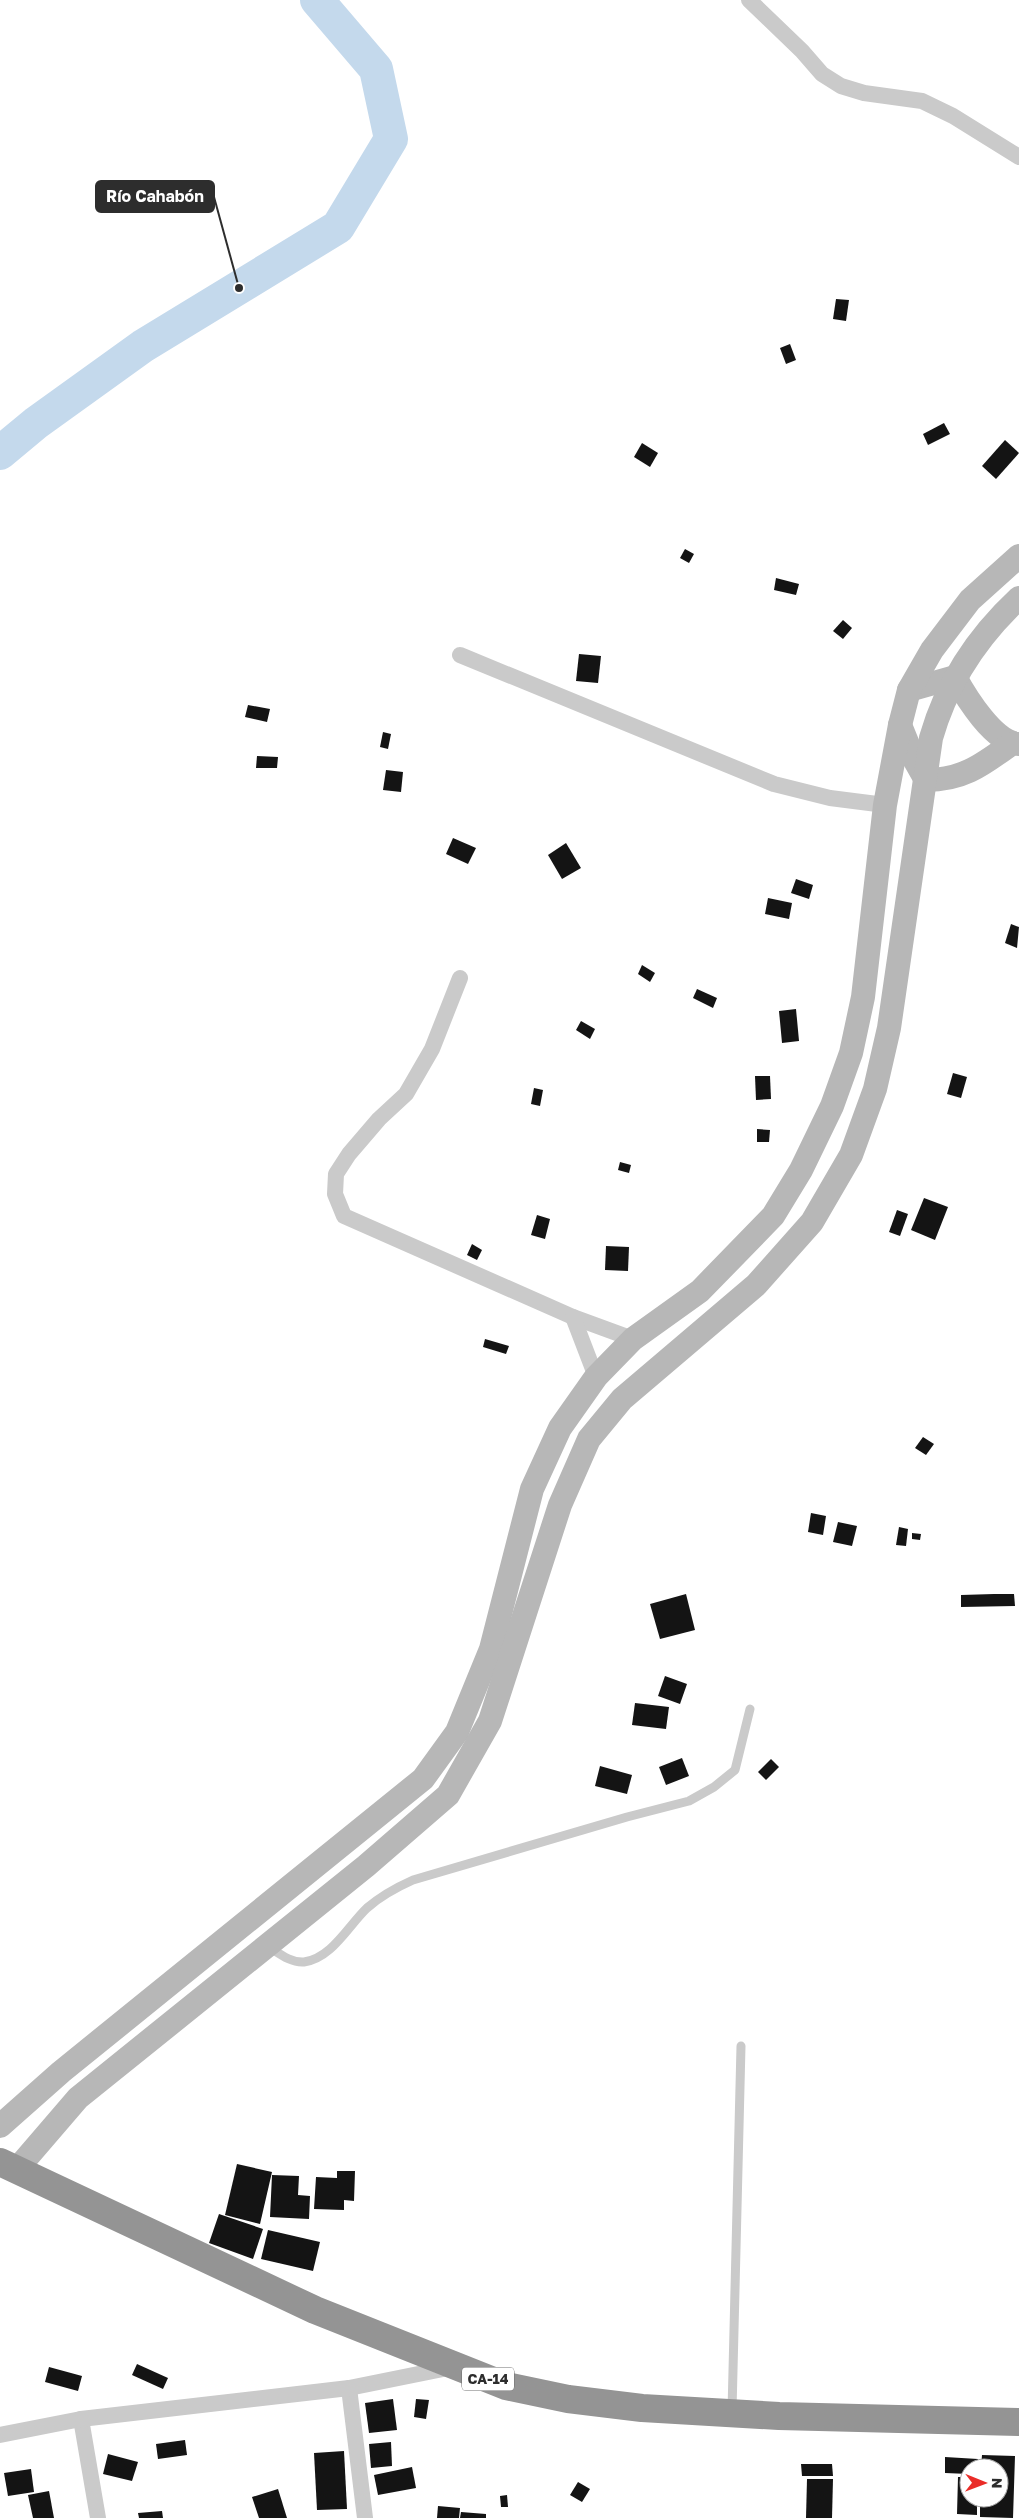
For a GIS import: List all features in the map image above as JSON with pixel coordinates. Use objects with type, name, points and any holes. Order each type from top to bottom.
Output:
[{"type":"highway","name":"CA-14","points":[[8,2166],[155,2237],[306,2306],[453,2367],[506,2386],[568,2399],[642,2408],[894,2420],[1019,2422]]},
{"type":"street","points":[[749,0],[802,50],[822,74],[841,86],[864,93],[922,101],[953,116],[1019,156]]},
{"type":"street","points":[[0,2126],[84,2054],[424,1779],[457,1732],[491,1649],[532,1489],[560,1428],[596,1377],[633,1339],[700,1291],[773,1216],[801,1170],[832,1106],[851,1053],[863,997],[885,805],[900,725],[909,690],[932,650],[970,600],[1019,556]]},
{"type":"street","points":[[8,2166],[78,2098],[267,1946],[448,1795],[490,1721],[560,1505],[589,1440],[622,1399],[756,1285],[812,1222],[851,1156],[875,1089],[889,1028],[931,738],[940,707],[955,677],[995,621],[1019,598]]},
{"type":"street","points":[[460,655],[738,767],[774,784],[830,798],[885,805]]},
{"type":"street","points":[[909,690],[955,677]]},
{"type":"street","points":[[926,780],[942,780],[964,775],[1015,744],[982,718],[966,697],[955,677]]},
{"type":"street","points":[[900,725],[912,757],[926,780]]},
{"type":"street","points":[[460,978],[432,1049],[406,1094],[379,1119],[349,1154],[336,1174],[335,1194],[344,1216],[573,1317],[633,1339]]},
{"type":"street","points":[[573,1317],[596,1377]]},
{"type":"street","points":[[0,2435],[81,2419],[349,2388],[453,2367]]},
{"type":"street","points":[[349,2388],[364,2518]]},
{"type":"street","points":[[81,2419],[98,2518]]},
{"type":"lane","points":[[267,1946],[291,1960],[304,1962],[324,1954],[366,1909],[387,1891],[413,1880],[626,1817],[689,1801],[714,1787],[735,1770],[750,1709]]},
{"type":"lane","points":[[732,2413],[741,2046]]},
{"type":"building","points":[[836,299],[849,300],[846,321],[833,319]]},
{"type":"building","points":[[790,344],[796,360],[786,364],[780,348]]},
{"type":"building","points":[[944,423],[950,434],[928,445],[923,434]]},
{"type":"building","points":[[1005,440],[1019,453],[996,479],[982,466]]},
{"type":"building","points":[[642,443],[658,453],[650,467],[634,457]]},
{"type":"building","points":[[685,549],[694,554],[689,563],[680,558]]},
{"type":"building","points":[[776,578],[799,584],[796,595],[774,590]]},
{"type":"building","points":[[843,620],[852,628],[843,639],[833,631]]},
{"type":"building","points":[[579,654],[601,656],[598,683],[576,681]]},
{"type":"building","points":[[248,705],[270,709],[267,722],[245,717]]},
{"type":"building","points":[[383,732],[391,734],[388,749],[380,747]]},
{"type":"building","points":[[257,756],[278,757],[277,768],[256,768]]},
{"type":"building","points":[[386,770],[403,772],[401,792],[383,790]]},
{"type":"building","points":[[453,838],[476,848],[468,864],[446,854]]},
{"type":"building","points":[[566,843],[581,868],[562,879],[548,855]]},
{"type":"building","points":[[796,879],[813,885],[809,899],[791,893]]},
{"type":"building","points":[[768,898],[792,903],[789,919],[765,914]]},
{"type":"building","points":[[1011,924],[1019,927],[1017,948],[1005,943]]},
{"type":"building","points":[[642,965],[655,973],[650,982],[638,974]]},
{"type":"building","points":[[697,989],[717,998],[713,1008],[693,998]]},
{"type":"building","points":[[796,1009],[799,1041],[782,1043],[779,1011]]},
{"type":"building","points":[[581,1021],[595,1029],[590,1039],[576,1030]]},
{"type":"building","points":[[953,1073],[967,1077],[961,1098],[947,1094]]},
{"type":"building","points":[[755,1076],[770,1076],[771,1099],[756,1100]]},
{"type":"building","points":[[534,1088],[543,1090],[540,1106],[531,1104]]},
{"type":"building","points":[[757,1129],[770,1130],[769,1142],[757,1142]]},
{"type":"building","points":[[620,1162],[631,1165],[629,1173],[618,1170]]},
{"type":"building","points":[[924,1198],[948,1207],[935,1240],[911,1230]]},
{"type":"building","points":[[897,1210],[908,1214],[900,1236],[889,1232]]},
{"type":"building","points":[[537,1215],[550,1219],[545,1239],[531,1235]]},
{"type":"building","points":[[472,1244],[482,1250],[477,1260],[467,1255]]},
{"type":"building","points":[[606,1246],[629,1247],[628,1271],[605,1270]]},
{"type":"building","points":[[485,1339],[509,1346],[506,1354],[483,1347]]},
{"type":"building","points":[[923,1437],[934,1444],[926,1455],[915,1448]]},
{"type":"building","points":[[811,1513],[826,1516],[823,1535],[808,1532]]},
{"type":"building","points":[[838,1522],[857,1526],[852,1546],[833,1542]]},
{"type":"building","points":[[899,1527],[908,1529],[906,1546],[896,1545]]},
{"type":"building","points":[[912,1533],[921,1534],[920,1540],[912,1539]]},
{"type":"building","points":[[686,1594],[695,1630],[660,1639],[650,1604]]},
{"type":"building","points":[[1014,1594],[1015,1606],[961,1607],[961,1595]]},
{"type":"building","points":[[665,1676],[687,1684],[680,1704],[658,1696]]},
{"type":"building","points":[[635,1703],[669,1707],[666,1729],[632,1725]]},
{"type":"building","points":[[682,1758],[689,1776],[666,1785],[659,1767]]},
{"type":"building","points":[[771,1759],[779,1767],[766,1780],[758,1772]]},
{"type":"building","points":[[600,1766],[632,1775],[627,1794],[595,1786]]},
{"type":"building","points":[[237,2164],[272,2172],[260,2224],[225,2215]]},
{"type":"building","points":[[337,2171],[355,2171],[354,2201],[344,2200],[344,2210],[314,2209],[316,2177],[337,2178]]},
{"type":"building","points":[[272,2175],[299,2176],[298,2195],[310,2196],[309,2219],[270,2217]]},
{"type":"building","points":[[219,2214],[263,2229],[253,2259],[209,2243]]},
{"type":"building","points":[[268,2230],[320,2242],[313,2271],[261,2259]]},
{"type":"building","points":[[137,2364],[168,2378],[163,2389],[132,2375]]},
{"type":"building","points":[[49,2367],[82,2376],[78,2391],[45,2382]]},
{"type":"building","points":[[393,2399],[397,2430],[369,2433],[365,2403]]},
{"type":"building","points":[[416,2399],[429,2400],[426,2419],[414,2417]]},
{"type":"building","points":[[185,2440],[187,2455],[158,2459],[156,2444]]},
{"type":"building","points":[[391,2442],[392,2466],[371,2468],[369,2444]]},
{"type":"building","points":[[344,2451],[347,2509],[317,2510],[314,2453]]},
{"type":"building","points":[[108,2454],[138,2462],[132,2481],[103,2474]]},
{"type":"building","points":[[982,2455],[1015,2456],[1013,2518],[980,2517],[980,2508],[1009,2508],[1009,2458],[982,2458]]},
{"type":"building","points":[[945,2457],[962,2458],[959,2458],[959,2474],[945,2473]]},
{"type":"building","points":[[801,2464],[832,2464],[833,2476],[802,2476]]},
{"type":"building","points":[[412,2467],[416,2488],[378,2495],[374,2475]]},
{"type":"building","points":[[31,2469],[34,2492],[8,2496],[4,2473]]},
{"type":"building","points":[[959,2477],[959,2508],[977,2508],[977,2515],[957,2514]]},
{"type":"building","points":[[807,2479],[833,2479],[832,2518],[806,2518]]},
{"type":"building","points":[[578,2482],[590,2489],[582,2502],[570,2495]]},
{"type":"building","points":[[278,2489],[287,2518],[259,2518],[252,2497]]},
{"type":"building","points":[[49,2491],[54,2518],[33,2518],[28,2495]]},
{"type":"building","points":[[507,2495],[508,2507],[501,2507],[500,2496]]},
{"type":"building","points":[[438,2506],[460,2508],[459,2518],[437,2518]]},
{"type":"building","points":[[162,2511],[163,2518],[139,2518],[138,2513]]},
{"type":"building","points":[[461,2512],[486,2514],[486,2518],[460,2518]]},
{"type":"waterway","points":[[0,453],[36,423],[143,346],[338,227],[391,139],[376,69],[317,0]]},
{"type":"place","name":"Río Cahabón","points":[[239,288]]}]
